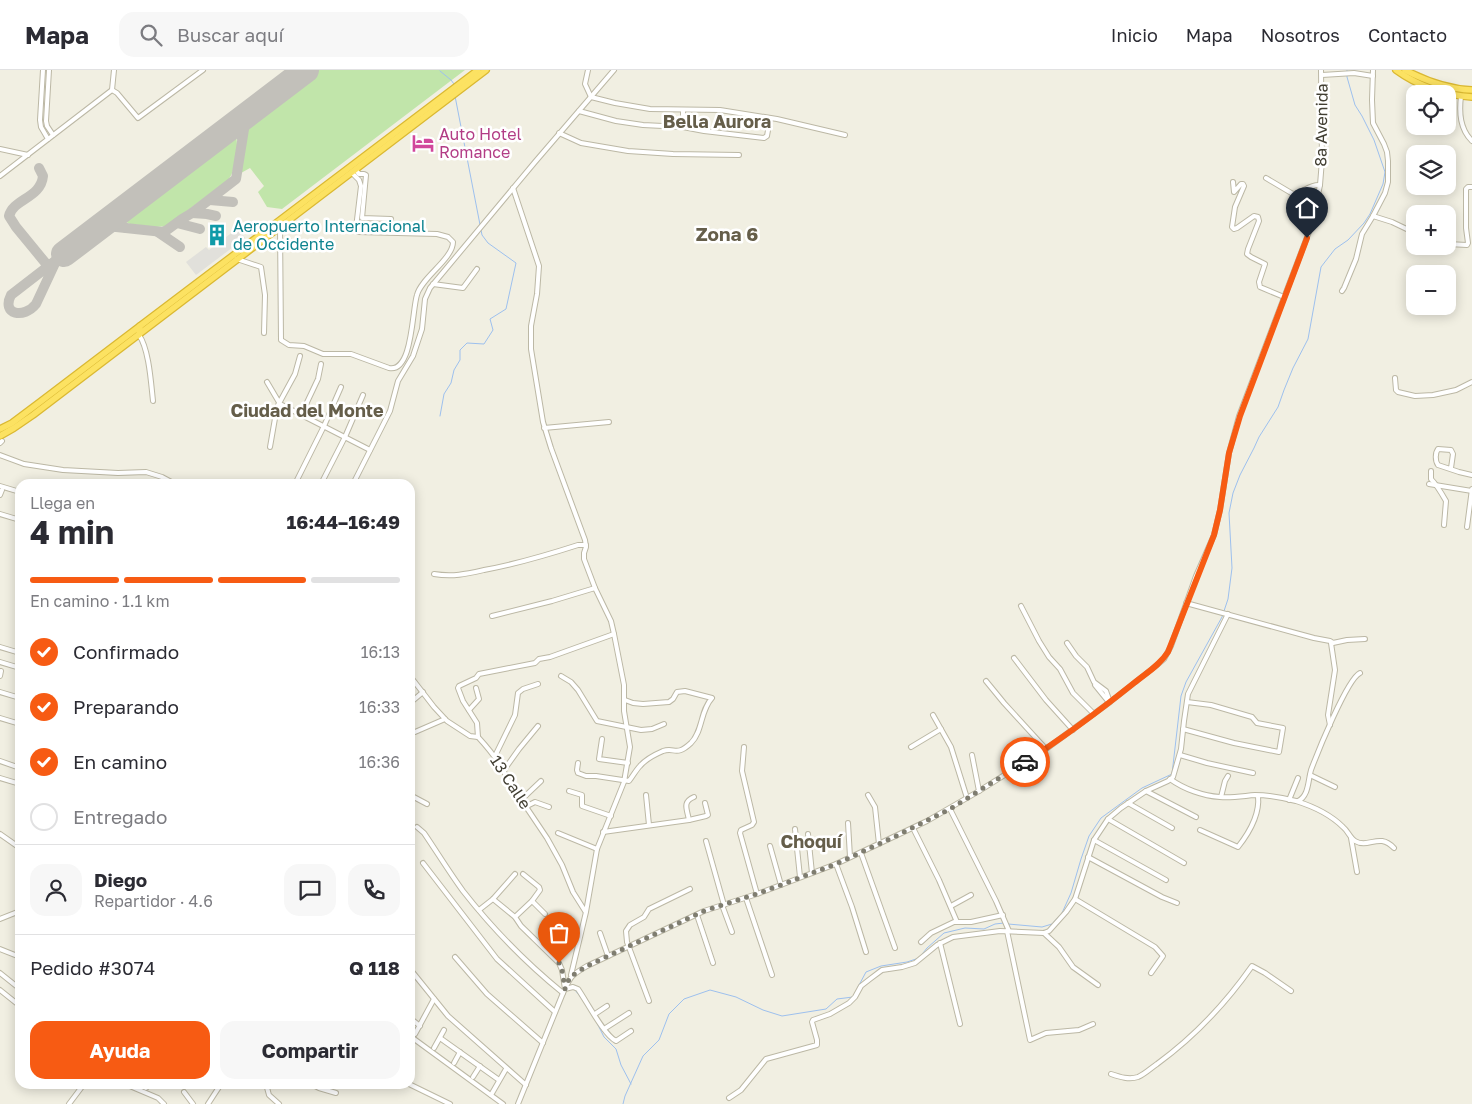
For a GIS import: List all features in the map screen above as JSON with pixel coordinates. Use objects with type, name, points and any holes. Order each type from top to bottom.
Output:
[{"type":"highway","points":[[1,440],[14,428],[354,171],[478,70]]},
{"type":"highway","points":[[0,429],[12,423],[455,90],[486,70]]},
{"type":"highway","points":[[1396,70],[1423,86],[1472,97]]},
{"type":"highway","points":[[1405,70],[1427,81],[1463,90],[1472,90]]},
{"type":"highway","points":[[138,335],[143,328],[170,304]]},
{"type":"highway","points":[[138,335],[140,326]]},
{"type":"street","points":[[44,70],[41,127],[48,139]]},
{"type":"street","points":[[49,70],[46,122],[53,135]]},
{"type":"street","points":[[0,176],[112,90],[114,70]]},
{"type":"street","points":[[112,90],[117,92],[138,118],[203,70]]},
{"type":"street","points":[[588,70],[585,84],[591,98]]},
{"type":"street","points":[[356,479],[390,411],[398,381],[413,356],[423,326],[425,299],[433,284],[614,70]]},
{"type":"street","points":[[1342,291],[1356,259],[1362,234],[1385,193],[1388,182],[1388,161],[1384,144],[1373,123],[1373,70]]},
{"type":"street","points":[[1321,72],[1339,74],[1354,72],[1373,76]]},
{"type":"street","name":"8a Avenida","points":[[570,977],[587,966],[697,915],[836,864],[950,809],[1046,749],[1157,666],[1164,658],[1217,522],[1235,429],[1312,224],[1320,185],[1322,160],[1321,72]]},
{"type":"street","points":[[1461,96],[1461,124],[1465,134],[1472,141]]},
{"type":"street","points":[[42,97],[47,97]]},
{"type":"street","points":[[591,98],[650,109],[720,110],[845,135]]},
{"type":"street","points":[[683,127],[684,110]]},
{"type":"street","points":[[579,111],[616,121],[643,125],[683,127],[764,138],[767,136],[770,119]]},
{"type":"street","points":[[559,133],[581,144],[628,151],[739,155]]},
{"type":"street","points":[[0,149],[28,155]]},
{"type":"street","points":[[354,171],[366,175],[362,218],[391,219]]},
{"type":"street","points":[[280,227],[281,340],[289,345],[304,346],[322,354],[352,354],[388,368],[393,369],[396,367],[406,354],[408,348],[418,292],[448,254],[453,246],[453,242],[448,237],[437,234],[358,232],[356,228],[361,186],[354,171]]},
{"type":"street","points":[[1266,178],[1293,194],[1312,185],[1320,185]]},
{"type":"street","points":[[1234,182],[1234,192],[1241,184],[1244,186],[1235,207],[1232,227],[1234,229],[1237,228],[1254,216],[1258,217],[1259,221],[1248,249],[1248,254],[1265,264],[1260,279],[1260,287],[1284,297]]},
{"type":"street","points":[[1456,244],[1466,245],[1468,242],[1466,190],[1468,187],[1472,187]]},
{"type":"street","points":[[513,188],[539,266],[537,294],[531,326],[531,349],[544,428],[586,545],[584,559],[611,621],[624,684],[624,711],[630,747],[624,782],[597,850],[586,912],[570,977],[518,1104]]},
{"type":"street","points":[[1373,216],[1406,229]]},
{"type":"street","points":[[237,260],[261,267],[265,295],[264,332]]},
{"type":"street","points":[[433,284],[450,288],[463,288],[477,269]]},
{"type":"street","points":[[138,335],[143,342],[147,358],[153,401]]},
{"type":"street","points":[[270,447],[277,409],[295,374],[300,356]]},
{"type":"street","points":[[301,415],[318,379],[321,364]]},
{"type":"street","points":[[1395,378],[1396,390],[1398,392],[1418,396],[1452,391],[1472,382]]},
{"type":"street","points":[[267,382],[280,404],[370,450]]},
{"type":"street","points":[[298,479],[341,387]]},
{"type":"street","points":[[324,479],[345,437],[363,395]]},
{"type":"street","points":[[544,428],[609,422]]},
{"type":"street","points":[[1451,468],[1452,452],[1450,449],[1439,449],[1436,451],[1437,463],[1440,466],[1472,475]]},
{"type":"street","points":[[0,456],[24,464],[62,470],[118,473],[146,472],[166,479]]},
{"type":"street","points":[[1431,471],[1431,479],[1446,501],[1444,525]]},
{"type":"street","points":[[1429,484],[1472,490],[1467,527]]},
{"type":"street","points":[[0,495],[1,488],[15,491]]},
{"type":"street","points":[[0,514],[15,519]]},
{"type":"street","points":[[434,574],[456,576],[494,569],[522,563],[578,545],[586,545]]},
{"type":"street","points":[[492,616],[595,588]]},
{"type":"street","points":[[1186,603],[1334,643],[1364,639]]},
{"type":"street","points":[[1021,606],[1039,641],[1049,657],[1060,669],[1073,693],[1094,714]]},
{"type":"street","points":[[729,1098],[741,1090],[766,1059],[817,1045],[813,1020],[830,1014],[849,1003],[861,986],[882,970],[915,963],[940,943],[953,937],[1008,930],[1044,933],[1049,931],[1066,912],[1074,899],[1094,840],[1108,819],[1128,803],[1170,779],[1173,775],[1180,755],[1190,689],[1227,614]]},
{"type":"street","points":[[478,737],[477,723],[463,701],[458,687],[476,678],[478,675],[536,663],[539,659],[550,657],[614,634]]},
{"type":"street","points":[[1330,641],[1335,670],[1328,715],[1330,725]]},
{"type":"street","points":[[1067,643],[1110,702]]},
{"type":"street","points":[[0,647],[15,652]]},
{"type":"street","points":[[1014,658],[1072,730]]},
{"type":"street","points":[[0,662],[15,666]]},
{"type":"street","points":[[1296,801],[1304,796],[1310,775],[1330,725],[1353,679],[1356,674],[1360,673]]},
{"type":"street","points":[[561,676],[578,690],[597,721],[644,730],[664,724]]},
{"type":"street","points":[[986,681],[1046,749]]},
{"type":"street","name":"13 Calle","points":[[415,682],[445,719],[470,736],[478,737],[495,756],[508,780],[548,838],[573,892],[586,912]]},
{"type":"street","points":[[495,756],[514,715],[518,693],[523,689],[538,684]]},
{"type":"street","points":[[468,710],[479,699],[476,688]]},
{"type":"street","points":[[578,763],[577,770],[588,777],[596,776],[624,782],[629,781],[642,764],[663,751],[679,751],[693,741],[698,733],[706,707],[712,698],[683,691],[677,692],[673,699],[668,702],[643,704],[625,700]]},
{"type":"street","points":[[0,692],[15,696]]},
{"type":"street","points":[[415,699],[423,692]]},
{"type":"street","points":[[1183,729],[1234,743],[1279,752],[1282,736],[1283,728],[1256,722],[1252,716],[1211,705],[1187,702]]},
{"type":"street","points":[[933,715],[951,747],[968,798]]},
{"type":"street","points":[[0,718],[15,722]]},
{"type":"street","points":[[415,732],[445,719]]},
{"type":"street","points":[[504,770],[519,748],[538,726]]},
{"type":"street","points":[[910,747],[941,728]]},
{"type":"street","points":[[602,738],[599,759],[628,762]]},
{"type":"street","points":[[744,747],[742,771],[754,822],[752,825],[741,830],[740,833],[757,894]]},
{"type":"street","points":[[972,755],[979,791]]},
{"type":"street","points":[[1180,755],[1253,774]]},
{"type":"street","points":[[0,761],[15,766]]},
{"type":"street","points":[[1310,775],[1334,787]]},
{"type":"street","points":[[1220,797],[1228,776]]},
{"type":"street","points":[[0,778],[15,782]]},
{"type":"street","points":[[1289,800],[1298,778]]},
{"type":"street","points":[[1170,779],[1193,791],[1208,795],[1220,797],[1258,796],[1296,801],[1332,818],[1344,827],[1353,840],[1360,843],[1384,841],[1394,848]]},
{"type":"street","points":[[521,800],[541,781]]},
{"type":"street","points":[[569,791],[582,795],[582,806],[610,816]]},
{"type":"street","points":[[1146,791],[1196,817]]},
{"type":"street","points":[[646,795],[649,825]]},
{"type":"street","points":[[868,795],[874,807],[879,844]]},
{"type":"street","points":[[1200,830],[1239,846],[1254,819],[1259,801],[1258,796]]},
{"type":"street","points":[[689,820],[686,803],[694,797]]},
{"type":"street","points":[[415,798],[427,804]]},
{"type":"street","points":[[526,806],[535,802],[549,807]]},
{"type":"street","points":[[603,832],[707,816],[705,803]]},
{"type":"street","points":[[1128,803],[1172,828]]},
{"type":"street","points":[[950,809],[1003,916],[1008,930],[1030,1040],[1046,1034],[1079,1030],[1094,1024]]},
{"type":"street","points":[[1108,819],[1184,863]]},
{"type":"street","points":[[848,823],[850,857]]},
{"type":"street","points":[[417,827],[424,833],[462,890],[494,928],[542,976],[564,991]]},
{"type":"street","points":[[913,828],[957,922]]},
{"type":"street","points":[[795,829],[800,878]]},
{"type":"street","points":[[558,833],[597,850]]},
{"type":"street","points":[[0,834],[15,844]]},
{"type":"street","points":[[808,834],[812,873]]},
{"type":"street","points":[[1350,836],[1356,872]]},
{"type":"street","points":[[1094,840],[1166,880]]},
{"type":"street","points":[[706,842],[732,932]]},
{"type":"street","points":[[770,846],[781,885]]},
{"type":"street","points":[[861,853],[895,948]]},
{"type":"street","points":[[1088,857],[1162,897],[1177,903]]},
{"type":"street","points":[[423,863],[497,959],[555,1012]]},
{"type":"street","points":[[836,864],[866,952]]},
{"type":"street","points":[[479,910],[493,900],[515,874]]},
{"type":"street","points":[[515,917],[532,900],[540,888],[523,874]]},
{"type":"street","points":[[649,1001],[627,942],[626,931],[630,925],[644,917],[649,909],[690,890]]},
{"type":"street","points":[[951,906],[971,895]]},
{"type":"street","points":[[746,898],[772,975]]},
{"type":"street","points":[[1074,899],[1156,947],[1163,956],[1151,973]]},
{"type":"street","points":[[493,900],[515,917],[521,926],[559,963],[562,970],[564,991]]},
{"type":"street","points":[[532,900],[545,914]]},
{"type":"street","points":[[0,919],[15,914]]},
{"type":"street","points":[[697,915],[713,963]]},
{"type":"street","points":[[921,942],[931,933],[957,922],[971,922],[1003,916]]},
{"type":"street","points":[[600,933],[608,956]]},
{"type":"street","points":[[1044,933],[1059,947],[1073,967],[1098,985]]},
{"type":"street","points":[[940,943],[960,1024]]},
{"type":"street","points":[[0,949],[15,955]]},
{"type":"street","points":[[455,957],[487,994],[543,1042]]},
{"type":"street","points":[[1111,1074],[1130,1078],[1138,1077],[1161,1061],[1194,1033],[1230,997],[1252,966],[1291,991]]},
{"type":"street","points":[[0,974],[15,985]]},
{"type":"street","points":[[415,975],[448,1016],[526,1086]]},
{"type":"street","points":[[564,991],[573,987],[578,989],[614,1041],[631,1031]]},
{"type":"street","points":[[0,990],[15,1002]]},
{"type":"street","points":[[415,1034],[434,999]]},
{"type":"street","points":[[595,1014],[607,1006]]},
{"type":"street","points":[[604,1029],[629,1013]]},
{"type":"street","points":[[415,1022],[420,1026]]},
{"type":"street","points":[[434,1048],[444,1030]]},
{"type":"street","points":[[440,1038],[499,1080]]},
{"type":"street","points":[[415,1040],[503,1104]]},
{"type":"street","points":[[454,1062],[460,1052]]},
{"type":"street","points":[[473,1077],[480,1066]]},
{"type":"street","points":[[491,1095],[506,1069]]},
{"type":"street","points":[[415,1087],[450,1104]]},
{"type":"street","points":[[69,1104],[80,1089]]},
{"type":"street","points":[[137,1089],[158,1098],[164,1104]]},
{"type":"street","points":[[208,1104],[218,1089]]},
{"type":"street","points":[[267,1089],[269,1096],[279,1104]]},
{"type":"street","points":[[323,1089],[336,1093]]},
{"type":"street","points":[[184,1092],[193,1104]]},
{"type":"green space","points":[[316,70],[465,70],[282,209],[267,207],[258,192],[264,186],[250,168],[241,173],[248,123]]},
{"type":"green space","points":[[228,137],[236,137],[237,153],[233,171],[228,180],[167,226],[156,227],[126,222],[125,217],[127,214]]},
{"type":"shaded area","points":[[238,228],[245,238],[196,275],[186,262],[206,247],[209,250]]},
{"type":"waterway","points":[[1008,924],[1042,927],[1052,924],[1062,913],[1071,893],[1089,836],[1101,818],[1142,788],[1172,774],[1181,696],[1186,682],[1222,617],[1228,599],[1232,568],[1229,513],[1233,493],[1259,437],[1278,407],[1293,368],[1308,339],[1321,267],[1335,249],[1348,240],[1364,223],[1383,184],[1385,172],[1374,140],[1355,105],[1347,77],[1347,70]]},
{"type":"waterway","points":[[440,71],[454,84]]},
{"type":"waterway","points":[[440,416],[444,394],[451,383],[454,370],[460,360],[460,350],[467,343],[484,344],[493,330],[490,319],[506,309],[516,263],[488,243],[482,235],[455,96]]},
{"type":"waterway","points":[[858,987],[866,972],[881,966],[919,958],[944,933],[965,928],[984,929],[995,924],[1004,923]]},
{"type":"waterway","points":[[575,990],[583,1000]]},
{"type":"waterway","points":[[623,1104],[643,1056],[659,1040],[669,1014],[684,999],[710,990],[736,997],[763,1010],[782,1016],[826,1009],[837,999],[853,997]]},
{"type":"waterway","points":[[596,1021],[604,1037],[616,1049],[621,1065],[631,1084]]},
{"type":"taxiway","points":[[96,230],[107,226],[163,232],[192,213],[236,179],[245,123],[251,113],[260,105]]},
{"type":"taxiway","points":[[223,133],[229,130],[236,130],[240,132],[242,138]]},
{"type":"taxiway","points":[[39,168],[43,176],[41,183],[32,194],[12,210],[9,216],[48,266]]},
{"type":"taxiway","points":[[210,200],[233,202]]},
{"type":"taxiway","points":[[124,208],[120,220],[121,225],[126,228]]},
{"type":"taxiway","points":[[192,213],[216,216]]},
{"type":"taxiway","points":[[177,223],[200,229]]},
{"type":"taxiway","points":[[158,232],[180,247]]},
{"type":"taxiway","points":[[57,259],[36,304],[26,312],[15,313],[11,311],[9,307],[11,295],[64,254]]},
{"type":"runway","points":[[64,254],[306,70]]},
{"type":"way so far","points":[[559,963],[565,989],[570,977],[587,966],[704,911],[757,894],[836,864],[928,821],[1025,762]]},
{"type":"place","name":"Auto Hotel Romance","points":[[423,143]]},
{"type":"place","name":"Aeropuerto Internacional de Occidente","points":[[217,235]]},
{"type":"district","name":"Bella Aurora","points":[[717,121]]},
{"type":"district","name":"Zona 6","points":[[727,233]]},
{"type":"district","name":"Ciudad del Monte","points":[[307,410]]},
{"type":"district","name":"Choquí","points":[[811,841]]},
{"type":"route","points":[[1025,762],[1056,742],[1157,666],[1168,652],[1196,576],[1214,535],[1235,429],[1307,238]]}]
